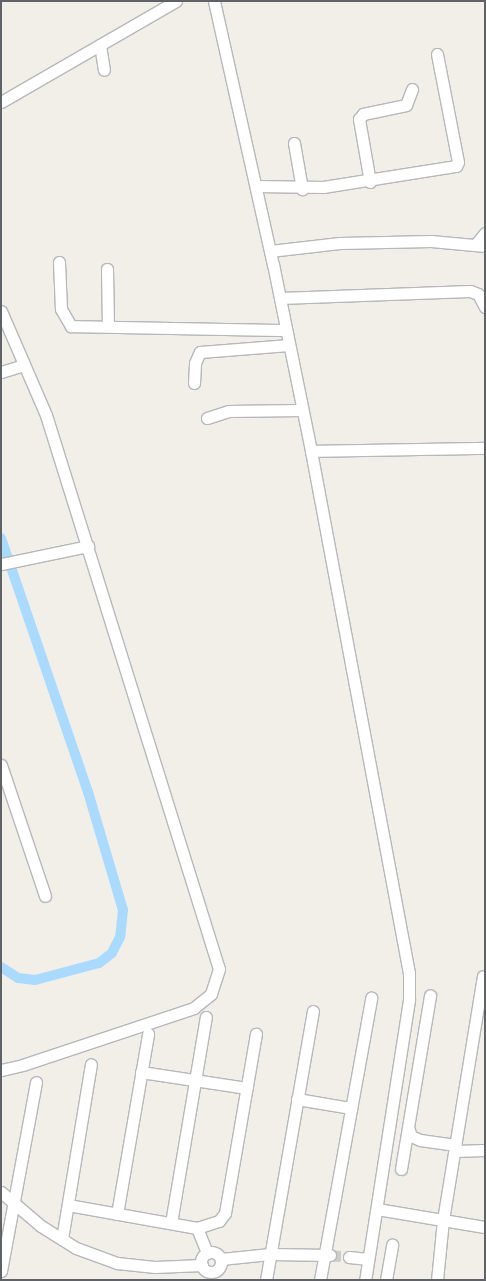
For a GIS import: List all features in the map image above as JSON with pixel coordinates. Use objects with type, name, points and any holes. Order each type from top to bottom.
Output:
[{"type":"street","points":[[1,102],[176,1]]},
{"type":"street","points":[[214,1],[256,186],[311,451],[409,972],[409,1000],[365,1280]]},
{"type":"street","points":[[100,45],[104,70]]},
{"type":"street","points":[[256,186],[302,189],[370,182],[452,168],[458,162],[437,54]]},
{"type":"street","points":[[370,182],[359,119],[363,114],[406,104],[412,89]]},
{"type":"street","points":[[294,143],[302,189]]},
{"type":"street","points":[[270,251],[340,243],[431,241],[480,245],[485,233]]},
{"type":"street","points":[[59,262],[61,310],[71,326],[286,330]]},
{"type":"street","points":[[107,269],[108,326]]},
{"type":"street","points":[[280,298],[470,291],[478,294],[485,307]]},
{"type":"street","points":[[1,311],[46,415],[217,958],[218,978],[210,994],[194,1008],[23,1066],[1,1070]]},
{"type":"street","points":[[194,383],[195,363],[200,352],[289,345]]},
{"type":"street","points":[[1,372],[24,365]]},
{"type":"street","points":[[207,418],[228,411],[301,410]]},
{"type":"street","points":[[311,451],[485,448]]},
{"type":"street","points":[[1,564],[88,546]]},
{"type":"street","points":[[1,765],[45,896]]},
{"type":"street","points":[[437,1280],[443,1220],[483,976]]},
{"type":"street","points":[[401,1169],[430,995]]},
{"type":"street","points":[[320,1280],[327,1255],[371,998]]},
{"type":"street","points":[[266,1280],[313,1011]]},
{"type":"street","points":[[171,1224],[206,1017]]},
{"type":"street","points":[[117,1214],[148,1034]]},
{"type":"street","points":[[68,1205],[197,1228],[219,1220],[225,1213],[256,1034]]},
{"type":"street","points":[[62,1239],[90,1064]]},
{"type":"street","points":[[141,1072],[247,1088]]},
{"type":"street","points":[[1,1271],[36,1082]]},
{"type":"street","points":[[297,1099],[351,1108]]},
{"type":"street","points":[[409,1130],[411,1136],[420,1140],[455,1148],[485,1150]]},
{"type":"street","points":[[1,1192],[76,1248],[116,1262],[155,1268],[208,1272],[219,1268],[221,1259]]},
{"type":"street","points":[[377,1209],[485,1227]]},
{"type":"street","points":[[197,1228],[207,1253],[208,1272]]},
{"type":"street","points":[[386,1280],[392,1245]]},
{"type":"street","points":[[207,1253],[214,1252],[221,1259]]},
{"type":"street","points":[[221,1259],[270,1254],[327,1255]]},
{"type":"street","points":[[349,1257],[368,1260]]},
{"type":"waterway","points":[[1,538],[88,792],[123,910],[120,937],[112,953],[99,963],[35,980],[18,978],[1,967]]},
{"type":"tunnel","points":[[330,1255],[349,1257]]}]
